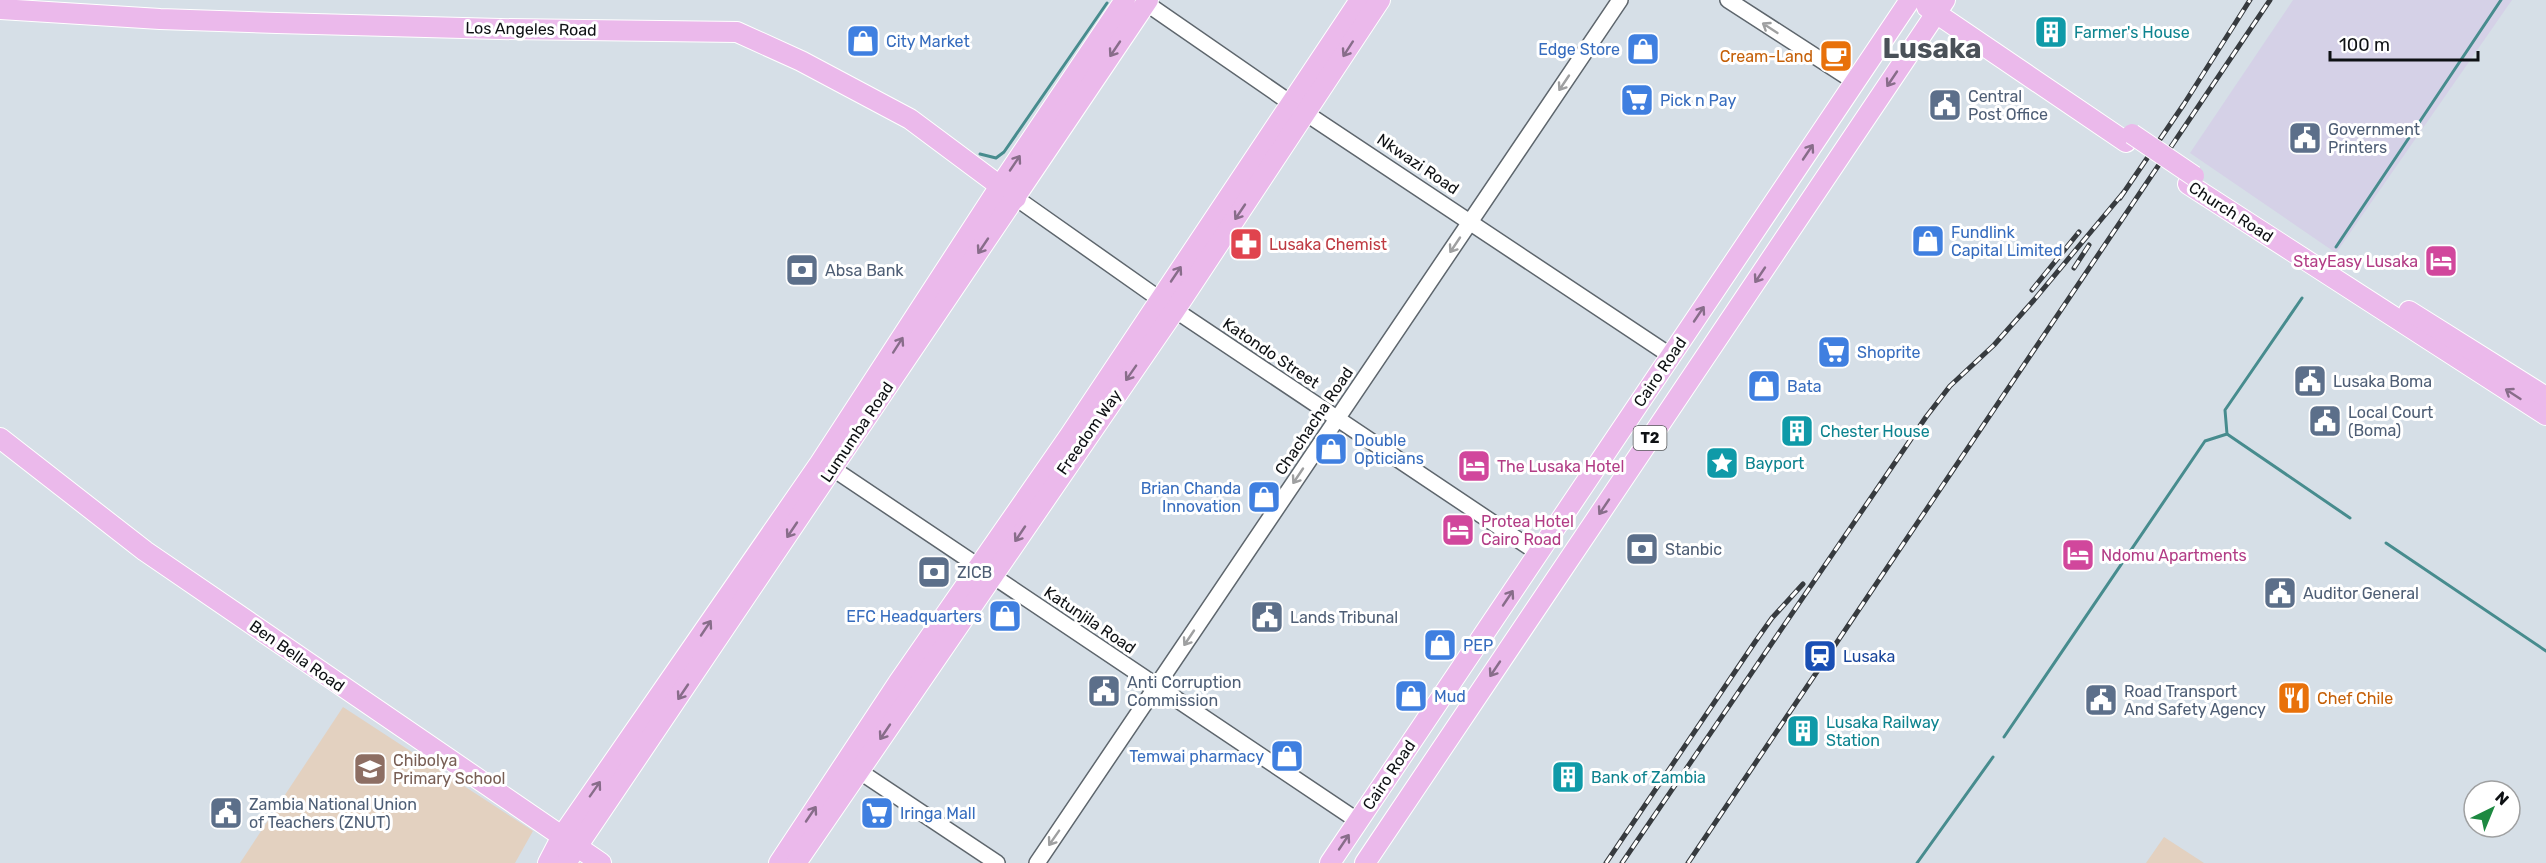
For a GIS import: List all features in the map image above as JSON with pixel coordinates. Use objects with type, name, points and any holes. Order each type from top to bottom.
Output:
[{"type":"main road","name":"Lumumba Road","points":[[568,848],[1000,186],[1125,0]]},
{"type":"main road","name":"Freedom Way","points":[[1299,108],[1360,0]]},
{"type":"main road","name":"Freedom Way","points":[[779,863],[852,766],[1299,108],[1380,0]]},
{"type":"main road","name":"Lumumba Road","points":[[548,863],[568,848],[660,726],[1147,2]]},
{"type":"main road","name":"Cairo Road","points":[[1330,863],[1855,82],[1934,7]]},
{"type":"main road","name":"Cairo Road","points":[[1365,863],[1800,216],[1934,7]]},
{"type":"main road","name":"Church Road","points":[[1934,7],[2546,415]]},
{"type":"main road","name":"Los Angeles Road","points":[[0,9],[266,23],[737,32],[801,61],[910,119],[1016,198]]},
{"type":"main road","name":"Church Road","points":[[2191,180],[2546,397]]},
{"type":"main road","points":[[1776,200],[1778,208],[1784,214],[1792,217],[1800,216]]},
{"type":"main road","points":[[1761,222],[1770,220],[1778,224],[1785,238]]},
{"type":"main road","name":"Ben Bella Road","points":[[0,438],[145,551],[568,848],[601,863]]},
{"type":"main road","points":[[1614,439],[1617,448],[1623,454],[1631,457],[1639,456]]},
{"type":"main road","points":[[1600,462],[1608,460],[1617,464],[1624,478]]},
{"type":"main road","points":[[1449,685],[1451,694],[1458,700],[1473,702]]},
{"type":"main road","points":[[1434,708],[1443,706],[1451,710],[1458,724]]},
{"type":"main road","name":"Freedom Way","points":[[796,863],[852,766]]},
{"type":"street","name":"Chachacha Road","points":[[1037,863],[1620,0]]},
{"type":"street","points":[[1728,0],[1855,82]]},
{"type":"street","name":"Nkwazi Road","points":[[1147,2],[1299,108],[1671,356]]},
{"type":"street","name":"Katondo Street","points":[[1016,198],[1167,304],[1538,553]]},
{"type":"street","name":"Katunjila Road","points":[[832,468],[1358,821]]},
{"type":"street","points":[[852,766],[997,863]]},
{"type":"shaded area","points":[[2293,0],[2512,0],[2336,253],[2190,153]]},
{"type":"shaded area","name":"Chibolya Primary School","points":[[343,707],[533,831],[515,863],[240,863]]},
{"type":"shaded area","points":[[2164,837],[2204,863],[2146,863]]},
{"type":"waterway","points":[[2336,247],[2501,0]]},
{"type":"waterway","points":[[980,154],[996,158],[1004,152],[1107,3]]},
{"type":"waterway","points":[[2004,737],[2205,441],[2227,434],[2225,410],[2302,298]]},
{"type":"waterway","points":[[2227,434],[2350,518]]},
{"type":"waterway","points":[[2386,543],[2546,651]]},
{"type":"waterway","points":[[1917,863],[1993,757]]},
{"type":"railway","points":[[2120,198],[2184,104],[2250,0]]},
{"type":"railway","points":[[1688,863],[2270,0]]},
{"type":"railway","points":[[1622,863],[1926,417],[1950,386],[1994,345],[2034,300],[2124,192]]},
{"type":"railway","points":[[2032,290],[2079,232]]},
{"type":"railway","points":[[2074,268],[2089,245]]},
{"type":"railway","points":[[1606,863],[1755,642],[1772,618],[1803,584]]},
{"type":"place","name":"Farmer's House","points":[[2051,32]]},
{"type":"place","name":"City Market","points":[[863,41]]},
{"type":"place","name":"Edge Store","points":[[1643,49]]},
{"type":"place","name":"Cream-Land","points":[[1836,56]]},
{"type":"place","name":"Pick n Pay","points":[[1637,100]]},
{"type":"place","name":"Central Post Office","points":[[1945,105]]},
{"type":"place","name":"Government Printers","points":[[2305,138]]},
{"type":"place","name":"Fundlink Capital Limited","points":[[1928,241]]},
{"type":"place","name":"Lusaka Chemist","points":[[1246,244]]},
{"type":"place","name":"StayEasy Lusaka","points":[[2441,261]]},
{"type":"place","name":"Absa Bank","points":[[802,270]]},
{"type":"place","name":"Shoprite","points":[[1834,352]]},
{"type":"place","name":"Lusaka Boma","points":[[2310,381]]},
{"type":"place","name":"Bata","points":[[1764,386]]},
{"type":"place","name":"Local Court (Boma)","points":[[2325,421]]},
{"type":"place","name":"Chester House","points":[[1797,431]]},
{"type":"place","name":"Double Opticians","points":[[1331,449]]},
{"type":"place","name":"Bayport","points":[[1722,463]]},
{"type":"place","name":"The Lusaka Hotel","points":[[1474,466]]},
{"type":"place","name":"Brian Chanda Innovation","points":[[1264,497]]},
{"type":"place","name":"Protea Hotel Cairo Road","points":[[1458,530]]},
{"type":"place","name":"Stanbic","points":[[1642,549]]},
{"type":"place","name":"Ndomu Apartments","points":[[2078,555]]},
{"type":"place","name":"ZICB","points":[[934,572]]},
{"type":"place","name":"Auditor General","points":[[2280,593]]},
{"type":"place","name":"EFC Headquarters","points":[[1005,616]]},
{"type":"place","name":"Lands Tribunal","points":[[1267,617]]},
{"type":"place","name":"PEP","points":[[1440,645]]},
{"type":"place","name":"Lusaka","points":[[1820,656]]},
{"type":"place","name":"Anti Corruption Commission","points":[[1104,691]]},
{"type":"place","name":"Mud","points":[[1411,696]]},
{"type":"place","name":"Chef Chile","points":[[2294,698]]},
{"type":"place","name":"Road Transport And Safety Agency","points":[[2101,700]]},
{"type":"place","name":"Lusaka Railway Station","points":[[1803,731]]},
{"type":"place","name":"Temwai pharmacy","points":[[1287,756]]},
{"type":"place","name":"Chibolya Primary School","points":[[370,769]]},
{"type":"place","name":"Bank of Zambia","points":[[1568,777]]},
{"type":"place","name":"Zambia National Union of Teachers (ZNUT)","points":[[226,813]]},
{"type":"place","name":"Iringa Mall","points":[[877,813]]},
{"type":"district","name":"Lusaka","points":[[1932,48]]}]
